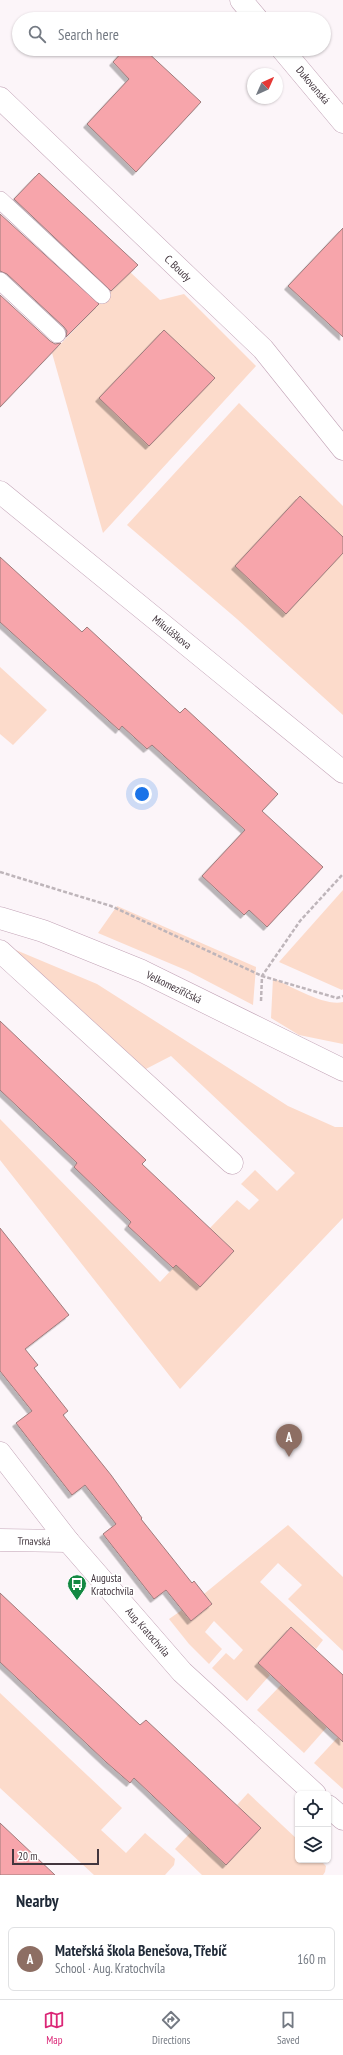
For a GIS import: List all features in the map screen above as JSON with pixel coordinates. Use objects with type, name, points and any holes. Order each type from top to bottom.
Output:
[{"type":"street","points":[[241,0],[251,12]]},
{"type":"street","name":"Dukovanská","points":[[288,56],[343,122]]},
{"type":"street","name":"C. Boudy","points":[[0,98],[263,349],[343,449]]},
{"type":"street","name":"Mikuláškova","points":[[0,492],[343,772]]},
{"type":"street","name":"Velkomeziříčská","points":[[0,918],[43,931],[142,971],[343,1070]]},
{"type":"street","points":[[0,951],[232,1163]]},
{"type":"street","name":"Aug. Kratochvíla","points":[[0,1453],[68,1541],[182,1672],[312,1791]]},
{"type":"street","name":"Trnavská","points":[[0,1540],[68,1541]]},
{"type":"street","points":[[331,1809],[343,1819]]},
{"type":"lane","points":[[0,200],[102,295]]},
{"type":"lane","points":[[0,281],[57,334]]},
{"type":"path","points":[[0,872],[111,906],[262,976],[337,998],[343,996]]},
{"type":"path","points":[[261,1030],[262,976],[300,921],[343,874]]},
{"type":"shaded area","points":[[130,272],[160,300],[184,294],[256,366],[103,533],[52,353]]},
{"type":"shaded area","points":[[239,403],[343,506],[343,715],[237,619],[127,525]]},
{"type":"shaded area","points":[[0,667],[47,710],[13,745],[0,734]]},
{"type":"shaded area","points":[[343,890],[343,989],[342,990],[279,962]]},
{"type":"shaded area","points":[[117,906],[256,967],[253,1005],[188,971],[98,933]]},
{"type":"shaded area","points":[[11,948],[97,984],[288,1106],[335,1127],[343,1127],[343,1218],[180,1389],[0,1160],[0,1119],[160,1282],[176,1265],[200,1286],[234,1251],[210,1228],[237,1200],[249,1210],[259,1200],[241,1184],[255,1170],[277,1191],[295,1173],[171,1056],[142,1071]]},
{"type":"shaded area","points":[[273,978],[318,999],[336,1003],[343,1002],[343,1044],[299,1035],[271,1018]]},
{"type":"shaded area","points":[[288,1525],[343,1577],[343,1651],[288,1599],[302,1585],[278,1563],[260,1582],[323,1640],[316,1649],[291,1627],[258,1663],[270,1675],[247,1701],[212,1668],[226,1653],[234,1660],[243,1650],[214,1621],[205,1632],[222,1649],[209,1664],[189,1644],[169,1619],[182,1610],[191,1621],[212,1604],[204,1594]]},
{"type":"shaded area","points":[[281,1685],[327,1727],[304,1753],[257,1710]]},
{"type":"shaded area","points":[[0,1693],[122,1808],[101,1830],[126,1853],[145,1833],[175,1859],[174,1865],[165,1875],[94,1875],[0,1788]]},
{"type":"shaded area","points":[[338,1737],[343,1742],[343,1789],[314,1763]]},
{"type":"shaded area","points":[[248,1793],[295,1837],[295,1863],[323,1863],[326,1866],[323,1875],[202,1875],[175,1849],[191,1832],[226,1865],[261,1828],[237,1805]]},
{"type":"building","points":[[119,56],[152,56],[201,102],[136,172],[87,124],[129,79],[113,62]]},
{"type":"building","points":[[39,173],[138,265],[111,291],[14,199]]},
{"type":"building","points":[[0,214],[99,304],[66,337],[67,331],[64,327],[7,274],[0,271]]},
{"type":"building","points":[[343,228],[343,337],[288,286]]},
{"type":"building","points":[[0,295],[50,341],[55,344],[61,343],[0,407]]},
{"type":"building","points":[[164,330],[215,378],[149,446],[99,398]]},
{"type":"building","points":[[300,496],[343,537],[343,553],[286,614],[235,566]]},
{"type":"building","points":[[0,557],[82,632],[87,627],[180,713],[185,708],[278,794],[262,811],[323,867],[267,927],[249,910],[244,915],[202,876],[245,830],[152,745],[147,749],[122,726],[119,730],[0,622]]},
{"type":"building","points":[[0,1021],[146,1160],[142,1164],[234,1251],[200,1287],[176,1265],[173,1268],[128,1226],[131,1222],[74,1167],[77,1163],[0,1090]]},
{"type":"building","points":[[0,1228],[69,1315],[25,1349],[38,1365],[34,1368],[68,1411],[63,1415],[111,1475],[142,1518],[141,1519],[192,1583],[194,1581],[212,1604],[191,1621],[166,1590],[154,1599],[103,1534],[116,1524],[85,1485],[72,1495],[16,1423],[32,1411],[0,1371]]},
{"type":"building","points":[[0,1593],[140,1725],[146,1720],[261,1828],[226,1865],[134,1778],[130,1783],[106,1762],[0,1662]]},
{"type":"building","points":[[291,1627],[343,1675],[343,1742],[258,1663]]},
{"type":"building","points":[[0,1823],[55,1875],[0,1875]]},
{"type":"place","name":"Mateřská škola Benešova, Třebíč","points":[[289,1457]]},
{"type":"place","name":"Augusta Kratochvíla","points":[[77,1601]]}]
